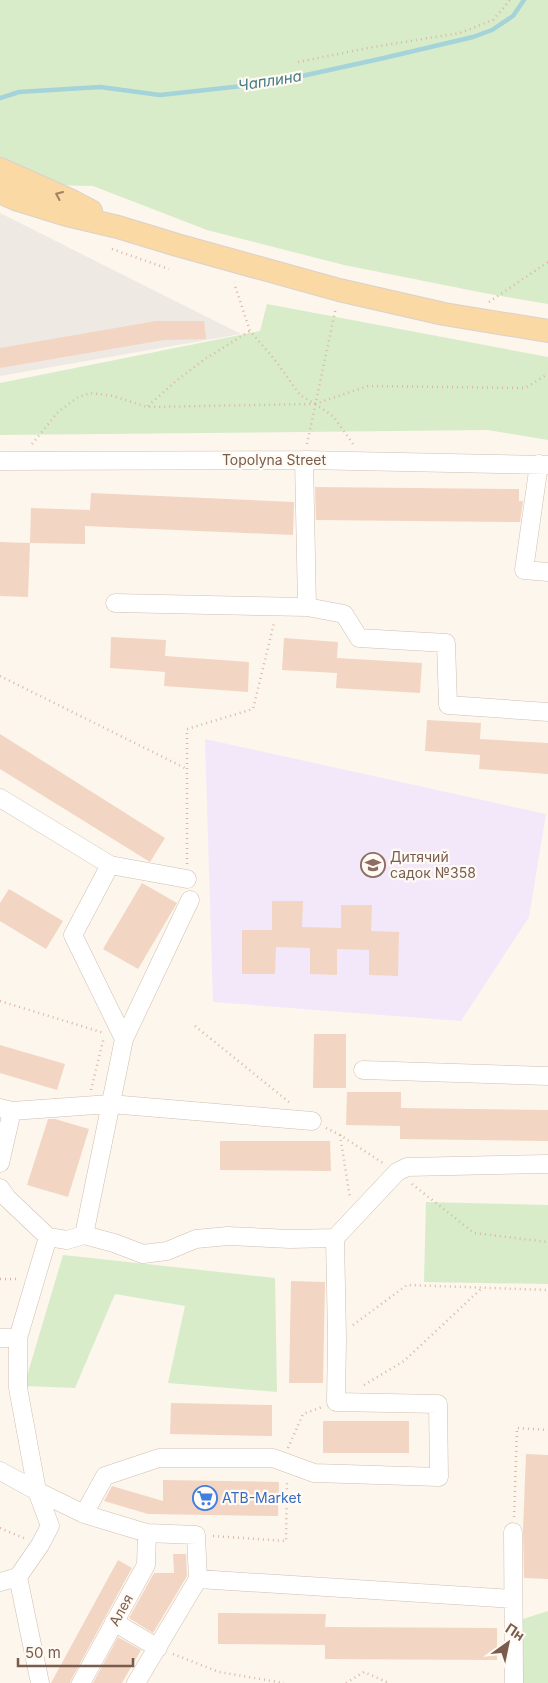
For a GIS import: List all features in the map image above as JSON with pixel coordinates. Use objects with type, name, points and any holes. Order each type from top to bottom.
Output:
[{"type":"main road","points":[[0,169],[72,201],[118,227]]},
{"type":"main road","points":[[0,192],[15,199],[356,295],[444,314],[548,330]]},
{"type":"street","name":"Topolyna Street","points":[[0,461],[304,460],[543,464]]},
{"type":"street","points":[[304,460],[307,608]]},
{"type":"street","points":[[543,464],[524,570],[548,572]]},
{"type":"street","points":[[116,603],[307,608],[344,614],[359,638],[446,643],[448,705],[548,712]]},
{"type":"street","points":[[0,798],[110,865],[187,879]]},
{"type":"street","points":[[110,865],[73,935],[124,1039]]},
{"type":"street","points":[[84,1235],[124,1039],[190,900]]},
{"type":"street","points":[[363,1070],[548,1076]]},
{"type":"street","points":[[0,1163],[6,1109],[110,1104],[312,1121]]},
{"type":"street","points":[[84,1514],[105,1476],[159,1458],[273,1458],[314,1473],[439,1477],[438,1404],[336,1402],[335,1238],[397,1172],[408,1167],[548,1164]]},
{"type":"street","points":[[0,1188],[6,1198],[48,1237],[67,1240],[84,1235],[114,1243],[143,1254],[168,1251],[196,1240],[228,1236],[290,1239],[335,1238]]},
{"type":"street","points":[[0,1582],[18,1577],[40,1545],[50,1526],[37,1491],[18,1388],[18,1338],[48,1237]]},
{"type":"street","points":[[0,1338],[18,1338]]},
{"type":"street","points":[[0,1470],[84,1514],[148,1533],[196,1535],[198,1580],[136,1683]]},
{"type":"street","points":[[514,1532],[514,1683]]},
{"type":"street","name":"Алея","points":[[81,1683],[146,1565],[148,1533]]},
{"type":"street","points":[[18,1577],[40,1683]]},
{"type":"street","points":[[198,1580],[513,1599]]},
{"type":"street","points":[[114,1622],[158,1648]]},
{"type":"path","points":[[298,62],[373,47],[460,33],[493,20],[510,0]]},
{"type":"path","points":[[112,249],[169,269]]},
{"type":"path","points":[[489,302],[548,262]]},
{"type":"path","points":[[234,283],[250,331],[300,395],[333,416],[366,461]]},
{"type":"path","points":[[304,460],[336,307]]},
{"type":"path","points":[[147,408],[176,381],[204,359],[250,331]]},
{"type":"path","points":[[19,461],[58,412],[78,397],[91,393],[106,395],[147,408],[316,404],[368,386],[525,388],[548,374]]},
{"type":"path","points":[[187,879],[187,729],[253,709],[278,607]]},
{"type":"path","points":[[0,676],[187,770]]},
{"type":"path","points":[[0,1001],[105,1033],[89,1096]]},
{"type":"path","points":[[196,1026],[290,1103]]},
{"type":"path","points":[[312,1121],[340,1135],[397,1172],[474,1233],[548,1242]]},
{"type":"path","points":[[340,1135],[353,1218]]},
{"type":"path","points":[[337,1337],[407,1285],[548,1290]]},
{"type":"path","points":[[362,1387],[404,1361],[482,1288]]},
{"type":"path","points":[[514,1532],[516,1428],[548,1430]]},
{"type":"path","points":[[0,1528],[40,1545]]},
{"type":"path","points":[[196,1535],[286,1541]]},
{"type":"path","points":[[158,1648],[219,1672],[284,1683]]},
{"type":"path","points":[[346,1683],[364,1672],[389,1683]]},
{"type":"shaded area","points":[[0,213],[241,334],[0,376]]},
{"type":"shaded area","name":"Дитячий садок №358","points":[[205,739],[546,814],[529,917],[461,1021],[213,1002]]},
{"type":"green space","points":[[0,0],[548,0],[548,304],[344,265],[207,230],[93,186],[0,184]]},
{"type":"green space","points":[[267,304],[548,357],[548,440],[488,430],[0,435],[0,383],[260,331]]},
{"type":"green space","points":[[426,1202],[548,1205],[548,1284],[424,1282]]},
{"type":"green space","points":[[63,1255],[275,1278],[277,1392],[168,1383],[185,1306],[115,1294],[75,1388],[24,1386]]},
{"type":"green space","points":[[548,1611],[548,1683],[522,1683],[523,1619]]},
{"type":"building","points":[[156,321],[204,321],[206,339],[164,340],[0,368],[0,348]]},
{"type":"building","points":[[315,487],[519,489],[519,501],[523,501],[520,522],[316,520]]},
{"type":"building","points":[[91,493],[294,502],[293,535],[85,526],[85,544],[30,543],[31,508],[90,510]]},
{"type":"building","points":[[0,542],[30,543],[28,597],[0,596]]},
{"type":"building","points":[[111,637],[166,640],[165,656],[249,662],[248,692],[164,686],[165,672],[110,668]]},
{"type":"building","points":[[284,638],[338,642],[337,658],[422,663],[420,693],[336,688],[337,673],[282,670]]},
{"type":"building","points":[[427,720],[481,723],[480,739],[548,743],[548,774],[479,769],[480,755],[425,751]]},
{"type":"building","points":[[0,734],[165,838],[150,862],[0,769]]},
{"type":"building","points":[[142,883],[177,903],[138,969],[103,949]]},
{"type":"building","points":[[9,889],[63,921],[46,949],[0,921],[0,903]]},
{"type":"building","points":[[272,901],[303,901],[302,927],[341,928],[341,905],[372,905],[371,931],[399,932],[398,976],[369,975],[369,950],[337,949],[337,975],[310,974],[310,948],[276,947],[275,974],[242,974],[242,930],[272,930]]},
{"type":"building","points":[[314,1034],[346,1034],[346,1088],[313,1088]]},
{"type":"building","points":[[0,1045],[65,1064],[57,1090],[0,1073]]},
{"type":"building","points":[[347,1092],[401,1092],[401,1108],[548,1110],[548,1141],[400,1139],[400,1126],[346,1125]]},
{"type":"building","points":[[48,1119],[55,1119],[89,1129],[68,1197],[27,1185]]},
{"type":"building","points":[[220,1141],[330,1141],[331,1171],[220,1170]]},
{"type":"building","points":[[291,1281],[325,1282],[323,1383],[289,1383]]},
{"type":"building","points":[[171,1403],[272,1405],[272,1436],[170,1434]]},
{"type":"building","points":[[323,1421],[409,1421],[409,1453],[323,1453]]},
{"type":"building","points":[[526,1454],[548,1455],[548,1579],[524,1578],[523,1531]]},
{"type":"building","points":[[163,1480],[279,1482],[278,1516],[148,1514],[104,1501],[112,1486],[163,1501]]},
{"type":"building","points":[[173,1554],[186,1554],[187,1576],[153,1633],[129,1618],[154,1573],[174,1573]]},
{"type":"building","points":[[118,1560],[132,1568],[70,1683],[51,1683]]},
{"type":"building","points":[[218,1613],[326,1614],[325,1627],[497,1628],[497,1660],[325,1659],[325,1645],[218,1644]]},
{"type":"building","points":[[118,1637],[141,1650],[122,1683],[93,1683]]},
{"type":"waterway","name":"Чаплина","points":[[0,98],[19,92],[100,87],[160,95],[270,83],[473,37],[492,30],[513,16],[524,0]]},
{"type":"place","name":"Дитячий садок №358","points":[[373,865]]},
{"type":"place","name":"ATB-Market","points":[[205,1498]]}]
